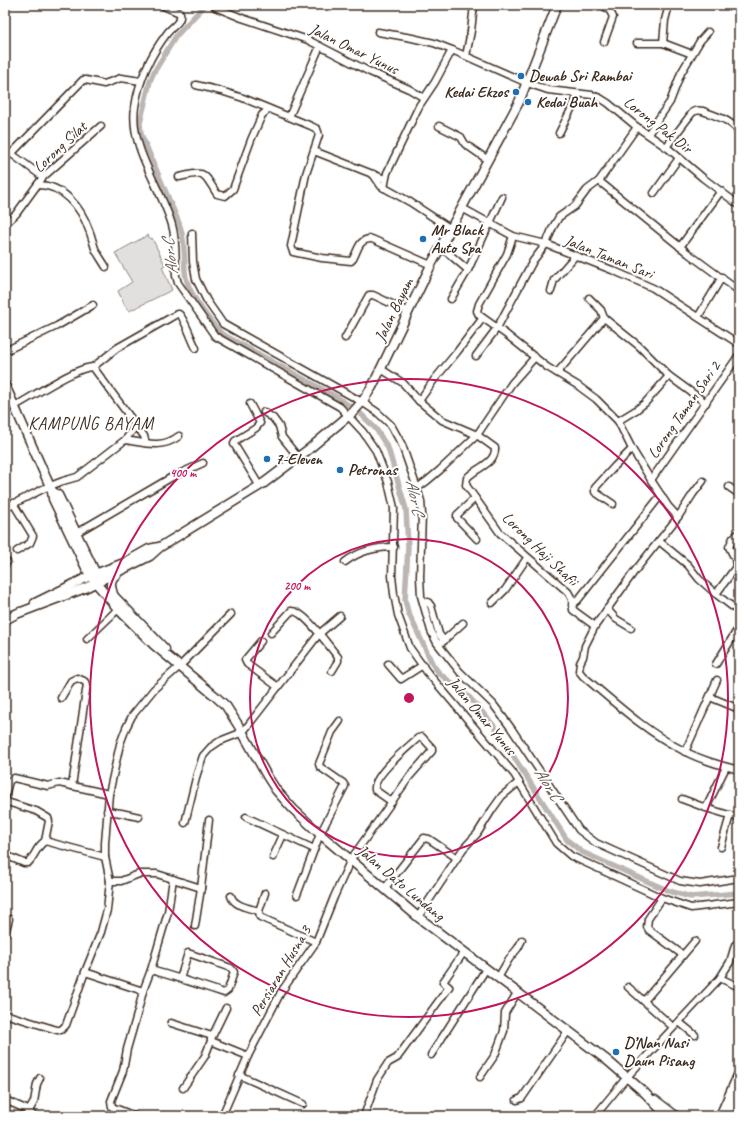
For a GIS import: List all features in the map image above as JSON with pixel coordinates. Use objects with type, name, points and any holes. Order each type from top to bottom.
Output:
[{"type":"main road","name":"Jalan Bayam","points":[[96,578],[125,566],[149,549],[160,547],[259,485],[332,432],[361,403],[381,369],[431,265],[518,102],[527,83],[556,5]]},
{"type":"main road","name":"Jalan Dato Lundang","points":[[5,385],[51,488],[53,499],[96,578],[118,609],[154,645],[226,706],[243,732],[276,790],[320,834],[418,917],[608,1061],[645,1093],[676,1116]]},
{"type":"main road","name":"Jalan Dato Lundang","points":[[51,488],[58,495],[76,534],[83,555]]},
{"type":"main road","points":[[5,620],[66,587],[78,578],[81,572],[83,555],[98,565],[104,567],[125,566]]},
{"type":"main road","points":[[112,599],[111,581],[114,576],[125,566]]},
{"type":"main road","points":[[66,587],[96,578]]},
{"type":"main road","points":[[16,614],[85,588],[96,578]]},
{"type":"main road","points":[[85,588],[90,588],[100,592],[112,599]]},
{"type":"main road","name":"Jalan Dato Lundang","points":[[112,599],[158,641],[178,664]]},
{"type":"main road","points":[[720,1116],[739,1073]]},
{"type":"main road","points":[[727,1116],[739,1087]]},
{"type":"main road","name":"Jalan Dato Lundang","points":[[645,1093],[666,1116]]},
{"type":"street","name":"Jalan Omar Yunus","points":[[162,5],[180,13],[181,17],[168,32],[148,63],[141,81],[135,109],[134,131],[173,226],[176,276],[180,287],[215,336],[351,414],[376,451],[388,482],[394,508],[392,576],[394,594],[398,615],[410,648],[518,782],[556,843],[563,850],[571,856],[662,898],[691,908],[739,902]]},
{"type":"street","points":[[466,5],[474,6],[466,56]]},
{"type":"street","points":[[603,5],[610,11],[613,17],[604,42]]},
{"type":"street","points":[[663,43],[665,20],[669,5]]},
{"type":"street","name":"Jalan Omar Yunus","points":[[215,7],[224,12],[301,37],[424,98]]},
{"type":"street","name":"Lorong Pak Dir","points":[[378,32],[412,38],[452,50],[527,83],[548,90],[592,96],[608,103],[739,205]]},
{"type":"street","points":[[648,134],[670,102],[681,73],[700,41],[708,32]]},
{"type":"street","points":[[637,43],[663,43],[692,54]]},
{"type":"street","points":[[289,117],[320,46]]},
{"type":"street","points":[[384,188],[385,179],[395,156],[424,98],[435,82],[452,50]]},
{"type":"street","points":[[12,154],[83,80],[104,84],[121,78],[141,81]]},
{"type":"street","points":[[196,85],[221,91],[317,129],[319,135],[306,174],[291,246],[293,252],[322,258],[351,261],[362,241],[366,238],[372,239],[431,265]]},
{"type":"street","points":[[559,133],[579,94]]},
{"type":"street","points":[[179,177],[201,173],[206,176],[217,194],[225,196],[233,189],[262,115],[269,109]]},
{"type":"street","points":[[666,147],[692,113],[698,110],[728,122],[737,128],[739,133]]},
{"type":"street","name":"Lorong Silat","points":[[5,224],[16,214],[43,177],[102,126]]},
{"type":"street","points":[[439,126],[461,137],[465,144],[488,160]]},
{"type":"street","points":[[476,356],[497,328],[533,261],[546,244],[559,217],[575,206],[587,190],[599,181],[637,127]]},
{"type":"street","points":[[5,149],[43,177]]},
{"type":"street","points":[[314,151],[385,179]]},
{"type":"street","points":[[654,193],[679,158]]},
{"type":"street","points":[[373,174],[378,183],[384,188],[410,202],[451,229]]},
{"type":"street","points":[[599,181],[680,247],[739,291]]},
{"type":"street","points":[[38,185],[47,185],[55,188],[63,193],[77,208],[89,228],[96,250],[106,267]]},
{"type":"street","points":[[680,247],[721,191]]},
{"type":"street","points":[[451,299],[468,270],[502,197]]},
{"type":"street","name":"Jalan Taman Sari","points":[[462,208],[514,236],[546,244],[653,288],[739,344]]},
{"type":"street","points":[[192,234],[193,262],[196,279],[207,301],[223,324],[377,412],[392,425],[402,445],[420,501],[422,514],[420,576],[423,602],[431,631],[439,646],[460,672],[493,704],[511,728],[579,830],[588,838],[680,881],[700,884],[739,878]]},
{"type":"street","points":[[514,236],[507,254],[479,304],[477,311],[482,319],[497,328],[557,373],[596,399],[618,421],[632,449],[651,480],[678,517]]},
{"type":"street","points":[[441,248],[468,270]]},
{"type":"street","points":[[551,291],[554,280],[575,256]]},
{"type":"street","points":[[698,318],[722,277]]},
{"type":"street","points":[[345,338],[369,295],[373,295],[409,312]]},
{"type":"street","points":[[589,298],[601,310],[604,318],[638,346],[669,376],[706,403]]},
{"type":"street","points":[[5,351],[57,326],[93,305]]},
{"type":"street","points":[[15,406],[69,375],[88,367],[93,367],[117,348],[177,314],[183,317],[196,348]]},
{"type":"street","points":[[557,373],[604,318]]},
{"type":"street","points":[[420,401],[434,380],[482,319]]},
{"type":"street","name":"Lorong Taman Sari 2","points":[[651,480],[739,355]]},
{"type":"street","points":[[416,488],[440,470],[477,435],[512,383],[535,357]]},
{"type":"street","points":[[93,367],[144,436],[146,443]]},
{"type":"street","name":"Lorong Haji Shafii","points":[[381,369],[403,383],[420,401],[442,420],[477,435],[495,448],[495,452],[491,460],[466,478],[466,485],[500,532],[527,558],[568,592],[572,599],[573,610],[595,626]]},
{"type":"street","points":[[618,421],[645,403],[669,376]]},
{"type":"street","points":[[250,404],[260,423],[256,428],[235,441],[234,444],[259,485]]},
{"type":"street","points":[[264,412],[273,418],[279,426],[282,436],[298,457]]},
{"type":"street","points":[[5,508],[51,488],[63,481],[77,477],[125,440],[136,426]]},
{"type":"street","points":[[125,440],[152,444],[167,443],[172,442],[179,436]]},
{"type":"street","points":[[613,504],[595,492],[595,488],[632,449]]},
{"type":"street","points":[[76,534],[172,477],[203,463]]},
{"type":"street","points":[[703,481],[678,517],[595,626],[585,646],[578,668],[582,676],[628,714],[673,745],[698,757],[739,770]]},
{"type":"street","points":[[729,487],[739,494]]},
{"type":"street","points":[[572,605],[582,595],[661,495]]},
{"type":"street","points":[[476,498],[457,516],[457,518],[477,539]]},
{"type":"street","points":[[14,503],[33,536],[30,543],[17,551]]},
{"type":"street","points":[[716,594],[736,567],[735,559],[729,547],[733,538],[739,533]]},
{"type":"street","points":[[659,541],[688,565],[716,594],[739,612]]},
{"type":"street","points":[[346,562],[350,558],[374,549],[394,547]]},
{"type":"street","points":[[492,603],[505,590],[527,558]]},
{"type":"street","points":[[423,602],[428,602],[431,606],[439,634],[444,641]]},
{"type":"street","points":[[87,639],[118,609]]},
{"type":"street","points":[[607,609],[616,619],[631,628]]},
{"type":"street","points":[[271,633],[291,611],[295,610],[308,620],[339,658],[337,665],[332,671]]},
{"type":"street","points":[[6,1015],[60,1030],[66,1026],[101,932],[107,910],[110,881],[105,857],[107,811],[109,794],[120,744],[132,716],[154,689],[231,614]]},
{"type":"street","points":[[186,823],[197,774],[203,756],[215,744],[243,732],[319,634],[340,616]]},
{"type":"street","points":[[439,646],[463,623]]},
{"type":"street","points":[[716,664],[739,627]]},
{"type":"street","points":[[261,641],[245,660],[247,664],[278,687]]},
{"type":"street","points":[[388,664],[401,679],[423,665]]},
{"type":"street","points":[[61,698],[71,681],[77,678],[84,681],[86,684],[72,786]]},
{"type":"street","points":[[685,752],[717,680]]},
{"type":"street","points":[[710,697],[739,709]]},
{"type":"street","points":[[297,895],[320,834],[345,786],[320,767],[319,764],[332,732],[340,721]]},
{"type":"street","name":"Persiaran Husna 3","points":[[222,1116],[248,1056],[281,992],[316,942],[351,859],[392,802],[410,776],[432,751],[432,748],[424,738],[418,738],[394,759],[384,770],[374,786],[375,790],[392,802]]},
{"type":"street","points":[[706,808],[726,767]]},
{"type":"street","points":[[5,855],[24,863],[28,863],[39,845],[45,841],[49,821],[48,818],[36,811],[7,802],[5,796],[9,781],[14,778],[48,786],[59,783],[109,794]]},
{"type":"street","points":[[418,917],[463,849],[477,834],[502,796],[518,782]]},
{"type":"street","points":[[682,799],[739,818]]},
{"type":"street","points":[[107,811],[140,817]]},
{"type":"street","points":[[721,847],[730,816]]},
{"type":"street","points":[[246,817],[314,850]]},
{"type":"street","points":[[195,926],[209,820]]},
{"type":"street","points":[[273,857],[283,835]]},
{"type":"street","points":[[385,888],[424,838],[429,839],[457,858]]},
{"type":"street","points":[[45,841],[105,857]]},
{"type":"street","points":[[110,881],[121,881],[139,874],[149,873],[157,874],[201,888]]},
{"type":"street","points":[[135,1116],[112,1107],[111,1101],[123,1071],[127,1049],[143,991],[151,970],[168,912],[173,879]]},
{"type":"street","points":[[265,892],[259,911],[260,917],[316,942]]},
{"type":"street","points":[[231,896],[232,900],[237,904],[259,911]]},
{"type":"street","points":[[662,898],[648,921],[647,927],[683,955]]},
{"type":"street","points":[[5,934],[9,919]]},
{"type":"street","points":[[498,978],[522,940]]},
{"type":"street","points":[[644,1001],[695,941]]},
{"type":"street","points":[[595,1116],[626,1077],[720,978],[730,962],[735,946]]},
{"type":"street","points":[[364,1116],[376,1080],[388,1063],[397,1059],[449,987],[443,982],[464,952]]},
{"type":"street","points":[[151,970],[226,992],[234,972],[231,968],[188,953],[180,978]]},
{"type":"street","points":[[431,1054],[486,969]]},
{"type":"street","points":[[85,972],[143,991]]},
{"type":"street","points":[[720,978],[739,987]]},
{"type":"street","points":[[628,987],[674,1028]]},
{"type":"street","points":[[480,1077],[495,1055],[504,1031],[505,1014],[517,993]]},
{"type":"street","points":[[183,1088],[205,1056],[226,1008]]},
{"type":"street","points":[[679,1022],[695,1035]]},
{"type":"street","points":[[171,1023],[212,1039],[248,1056]]},
{"type":"street","points":[[517,1100],[522,1098],[568,1031]]},
{"type":"street","points":[[239,1076],[303,1104]]},
{"type":"street","points":[[27,1113],[34,1102],[37,1084],[40,1078]]},
{"type":"street","points":[[5,1100],[34,1116]]},
{"type":"street","points":[[115,1116],[118,1110]]},
{"type":"shaded area","points":[[148,235],[150,239],[152,238],[165,265],[162,267],[172,290],[129,311],[118,291],[132,282],[115,253]]},
{"type":"waterway","name":"Alor C","points":[[205,5],[176,36],[154,72],[150,81],[140,123],[141,134],[180,226],[184,243],[186,278],[191,292],[207,316],[222,334],[338,398],[361,414],[376,429],[388,448],[406,509],[408,547],[405,600],[408,612],[433,665],[439,673],[470,698],[494,726],[567,840],[582,852],[669,891],[691,897],[739,893]]},
{"type":"place","name":"Dewab Sri Rambai","points":[[521,76]]},
{"type":"place","name":"Kedai Ekzos","points":[[516,92]]},
{"type":"place","name":"Kedai Buah","points":[[528,102]]},
{"type":"place","name":"Mr Black Auto Spa","points":[[423,239]]},
{"type":"place","name":"7-Eleven","points":[[267,459]]},
{"type":"place","name":"Petronas","points":[[340,470]]},
{"type":"place","name":"D’Nan Nasi Daun Pisang","points":[[616,1052]]},
{"type":"district","name":"KAMPUNG BAYAM","points":[[91,423]]}]
